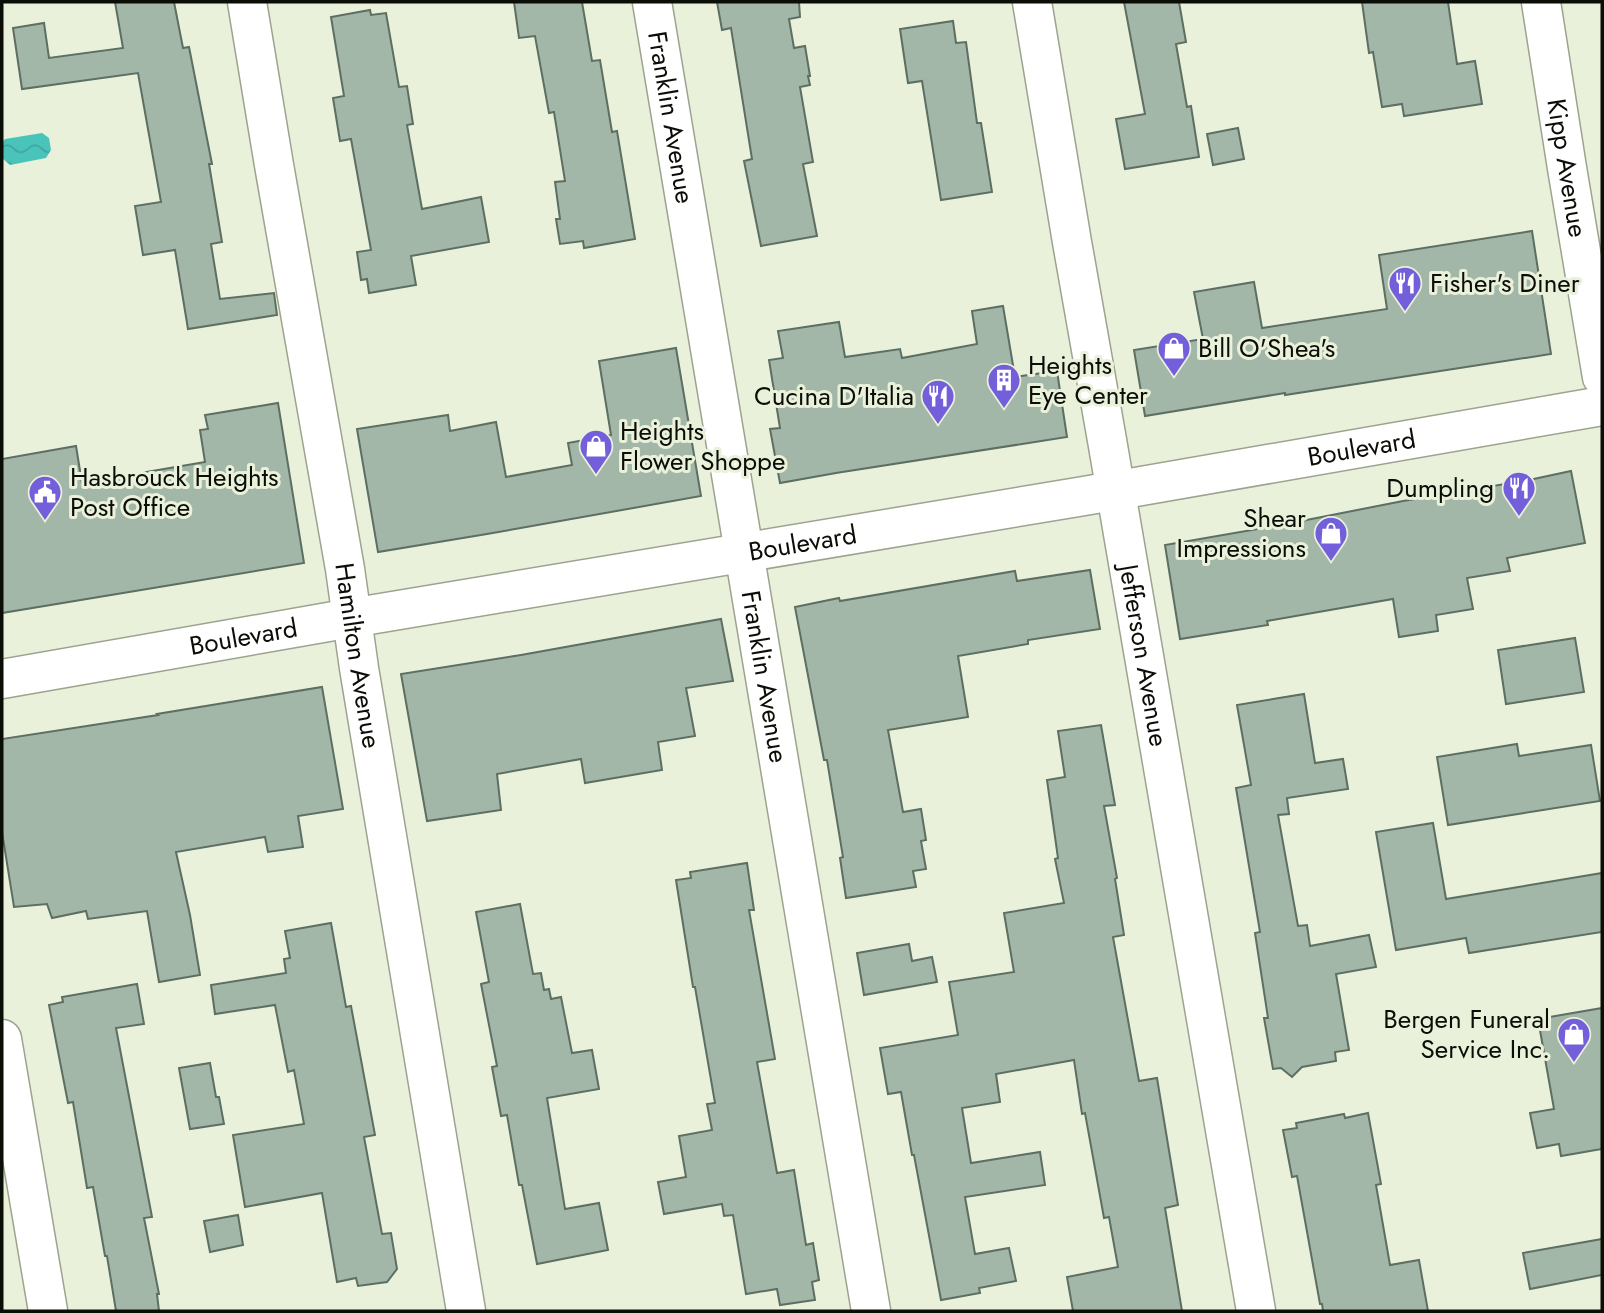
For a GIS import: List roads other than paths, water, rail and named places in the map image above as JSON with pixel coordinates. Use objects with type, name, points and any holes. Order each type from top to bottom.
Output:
[{"type":"street","name":"Hamilton Avenue","points":[[247,2],[293,372],[345,569],[466,1311]]},
{"type":"street","name":"Franklin Avenue","points":[[652,2],[871,1311]]},
{"type":"street","name":"Jefferson Avenue","points":[[1032,2],[1256,1311]]},
{"type":"street","name":"Kipp Avenue","points":[[1541,2],[1602,377]]},
{"type":"street","name":"Boulevard","points":[[2,679],[1602,406]]},
{"type":"street","points":[[2,1039],[48,1311]]},
{"type":"water","points":[[42,133],[49,138],[51,150],[46,158],[10,165],[2,158],[2,143],[5,139]]},
{"type":"place","name":"Fisher's Diner","points":[[1405,313]]},
{"type":"place","name":"Bill O'Shea's","points":[[1174,378]]},
{"type":"place","name":"Heights Eye Center","points":[[1004,410]]},
{"type":"place","name":"Cucina D'Italia","points":[[938,426]]},
{"type":"place","name":"Heights Flower Shoppe","points":[[596,476]]},
{"type":"place","name":"Dumpling","points":[[1519,518]]},
{"type":"place","name":"Hasbrouck Heights Post Office","points":[[45,522]]},
{"type":"place","name":"Shear Impressions","points":[[1331,563]]},
{"type":"place","name":"Bergen Funeral Service Inc.","points":[[1574,1064]]}]
